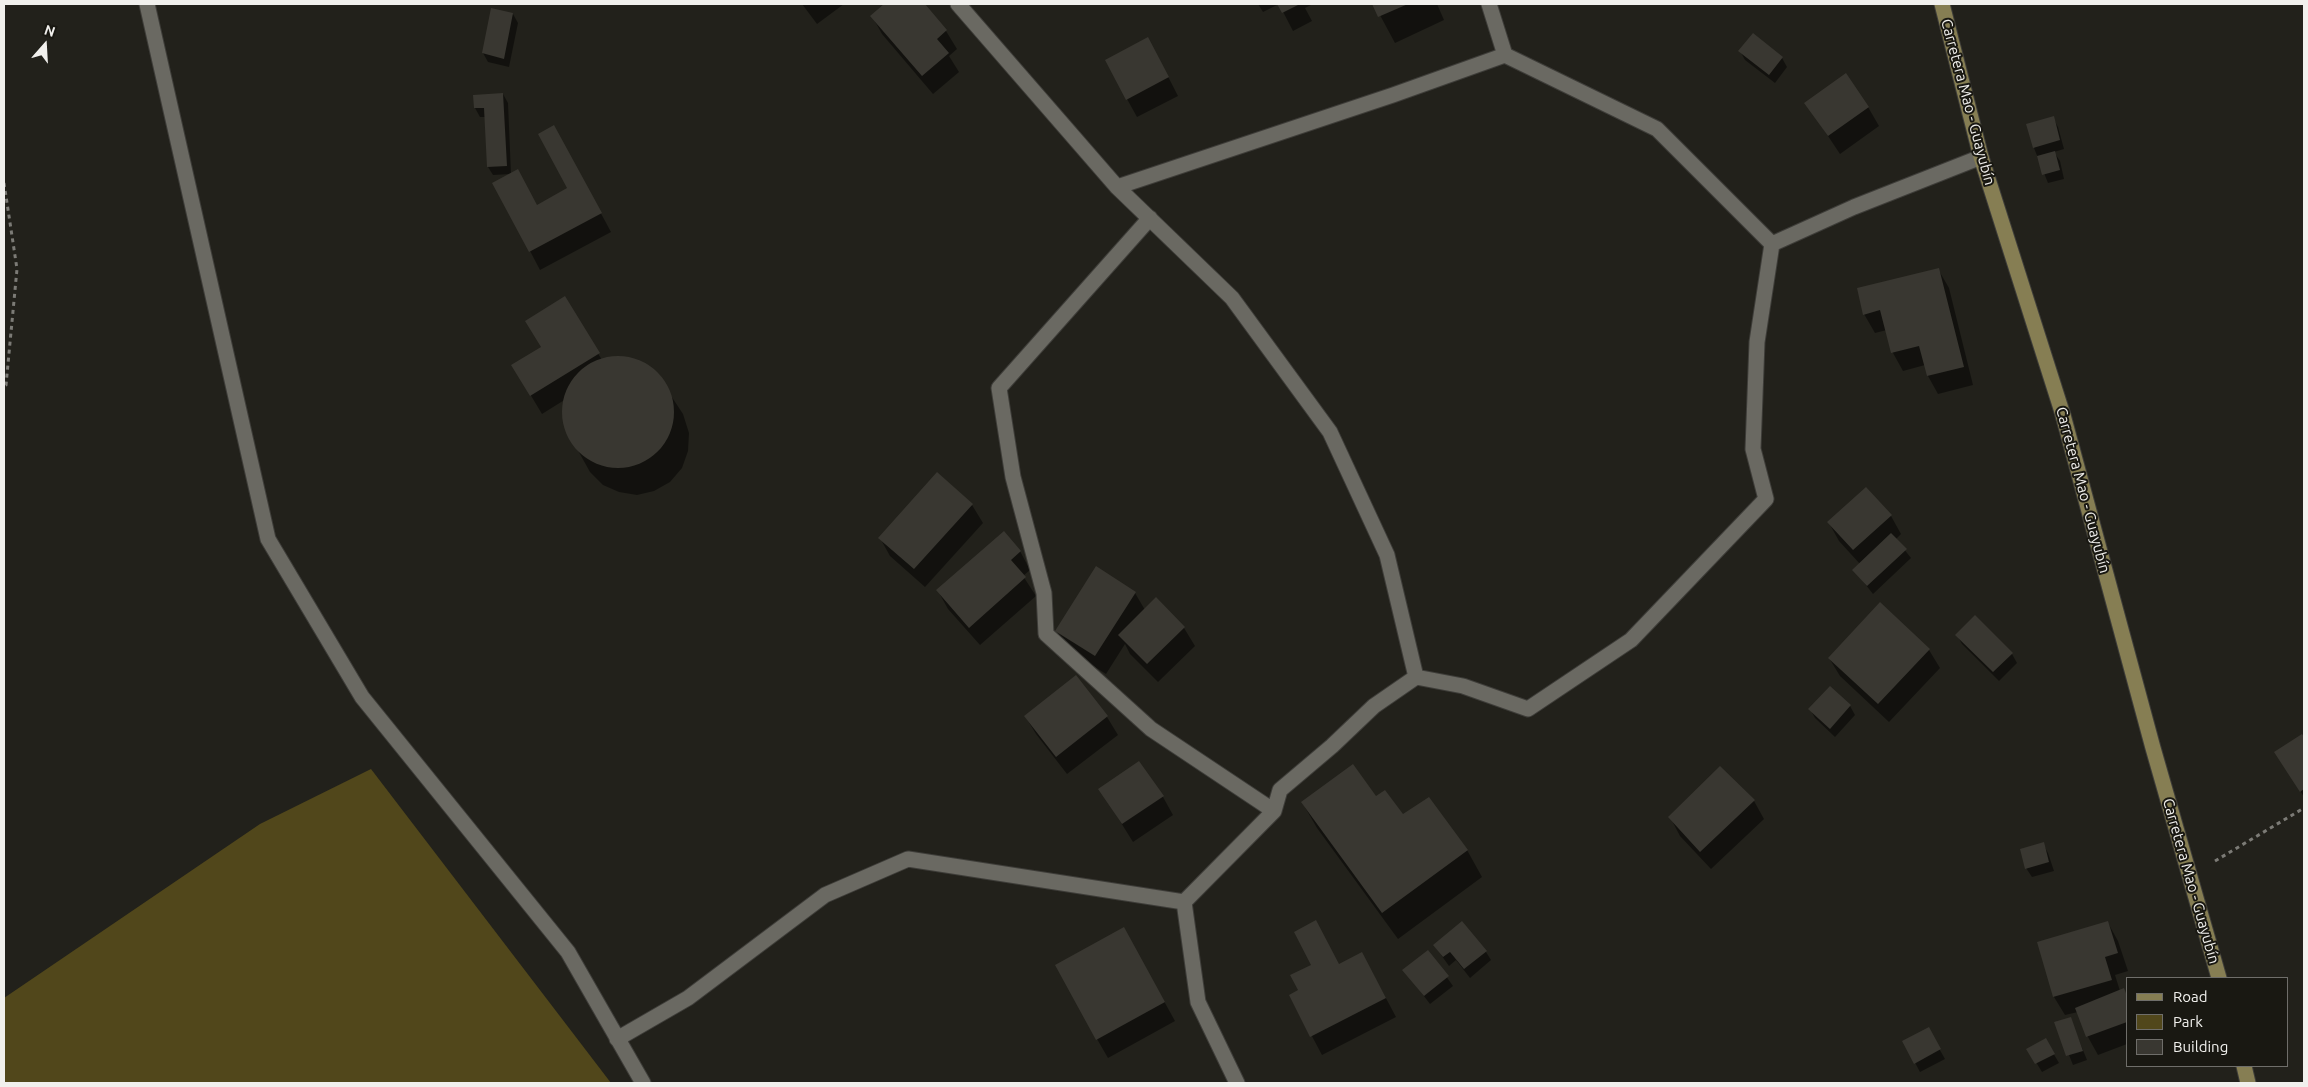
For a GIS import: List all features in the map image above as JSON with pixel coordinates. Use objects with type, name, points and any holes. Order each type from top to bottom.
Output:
[{"type":"main road","name":"Carretera Mao - Guayubín","points":[[1942,4],[1981,157],[2063,415],[2189,876],[2219,977]]},
{"type":"main road","points":[[2244,1067],[2248,1083]]},
{"type":"street","points":[[147,4],[268,539],[362,697],[568,952],[643,1083]]},
{"type":"street","points":[[958,4],[1117,186],[1232,298],[1330,432],[1387,555],[1416,677]]},
{"type":"street","points":[[1490,4],[1505,55]]},
{"type":"street","points":[[1117,186],[1393,95],[1505,55],[1657,130],[1772,244]]},
{"type":"street","points":[[1772,244],[1854,208],[1981,157]]},
{"type":"street","points":[[1150,218],[999,388],[1013,476],[1044,593],[1046,634],[1151,729],[1274,812]]},
{"type":"street","points":[[1184,902],[1274,812],[1280,790],[1332,746],[1374,706],[1416,677],[1463,686],[1528,709],[1631,640],[1766,499],[1753,449],[1757,342],[1772,244]]},
{"type":"street","points":[[617,1039],[688,998],[825,895],[908,859],[1184,902]]},
{"type":"street","points":[[1184,902],[1198,1002],[1237,1083]]},
{"type":"path","points":[[4,183],[17,269],[6,385],[4,386]]},
{"type":"path","points":[[2189,876],[2304,808]]},
{"type":"green space","points":[[371,769],[611,1083],[4,1083],[4,998],[260,824]]},
{"type":"building","points":[[884,4],[925,4],[947,30],[937,39],[949,53],[922,76],[870,16]]},
{"type":"building","points":[[1277,4],[1300,4],[1282,13]]},
{"type":"building","points":[[1372,4],[1408,4],[1378,17]]},
{"type":"building","points":[[491,8],[513,13],[504,59],[482,53]]},
{"type":"building","points":[[1753,33],[1783,57],[1769,75],[1738,51]]},
{"type":"building","points":[[1148,37],[1169,77],[1126,100],[1105,60]]},
{"type":"building","points":[[1846,73],[1869,107],[1828,136],[1804,103]]},
{"type":"building","points":[[503,93],[507,166],[487,167],[484,108],[474,108],[473,95]]},
{"type":"building","points":[[2054,116],[2060,140],[2033,148],[2026,124]]},
{"type":"building","points":[[554,125],[602,213],[529,252],[492,183],[518,169],[537,205],[567,188],[538,134]]},
{"type":"building","points":[[2055,151],[2060,170],[2042,175],[2037,156]]},
{"type":"building","points":[[1939,268],[1964,367],[1927,376],[1919,346],[1891,353],[1880,310],[1863,315],[1857,288]]},
{"type":"building","points":[[565,296],[600,353],[530,396],[511,365],[541,347],[525,321]]},
{"type":"building","points":[[618,356],[629,357],[639,361],[657,373],[669,391],[673,401],[673,423],[669,433],[657,451],[639,463],[629,467],[618,468],[607,467],[597,463],[579,451],[567,433],[563,423],[562,412],[563,401],[567,391],[579,373],[597,361],[607,357]]},
{"type":"building","points":[[937,472],[973,504],[914,569],[878,538]]},
{"type":"building","points":[[1866,487],[1892,515],[1853,550],[1827,522]]},
{"type":"building","points":[[1004,531],[1021,551],[1011,560],[1026,577],[969,628],[936,590]]},
{"type":"building","points":[[1891,533],[1907,549],[1867,586],[1852,570]]},
{"type":"building","points":[[1096,566],[1136,592],[1095,656],[1055,631]]},
{"type":"building","points":[[1156,597],[1185,627],[1147,664],[1118,635]]},
{"type":"building","points":[[1880,602],[1930,649],[1878,704],[1828,658]]},
{"type":"building","points":[[1975,615],[2013,653],[1993,672],[1955,635]]},
{"type":"building","points":[[1076,675],[1108,716],[1056,757],[1024,716]]},
{"type":"building","points":[[1830,686],[1851,705],[1830,729],[1808,709]]},
{"type":"building","points":[[2302,734],[2304,737],[2304,789],[2300,792],[2274,752]]},
{"type":"building","points":[[1139,761],[1164,796],[1122,824],[1098,789]]},
{"type":"building","points":[[1353,764],[1376,796],[1385,790],[1403,814],[1429,797],[1468,850],[1382,913],[1301,802]]},
{"type":"building","points":[[1720,766],[1755,800],[1700,852],[1668,817]]},
{"type":"building","points":[[2044,842],[2049,862],[2025,869],[2020,849]]},
{"type":"building","points":[[1316,920],[1339,964],[1362,952],[1386,998],[1310,1037],[1289,995],[1298,990],[1290,975],[1311,965],[1294,932]]},
{"type":"building","points":[[1462,921],[1487,951],[1464,969],[1450,952],[1443,957],[1433,945]]},
{"type":"building","points":[[2108,921],[2118,953],[2105,957],[2112,980],[2053,997],[2037,942]]},
{"type":"building","points":[[1124,927],[1165,1002],[1096,1040],[1055,965]]},
{"type":"building","points":[[1428,950],[1449,976],[1424,996],[1402,970]]},
{"type":"building","points":[[2124,988],[2126,993],[2126,1022],[2086,1037],[2075,1008]]},
{"type":"building","points":[[2071,1017],[2083,1051],[2066,1056],[2054,1022]]},
{"type":"building","points":[[1929,1027],[1941,1049],[1914,1064],[1902,1041]]},
{"type":"building","points":[[2046,1038],[2055,1054],[2035,1064],[2026,1049]]}]
